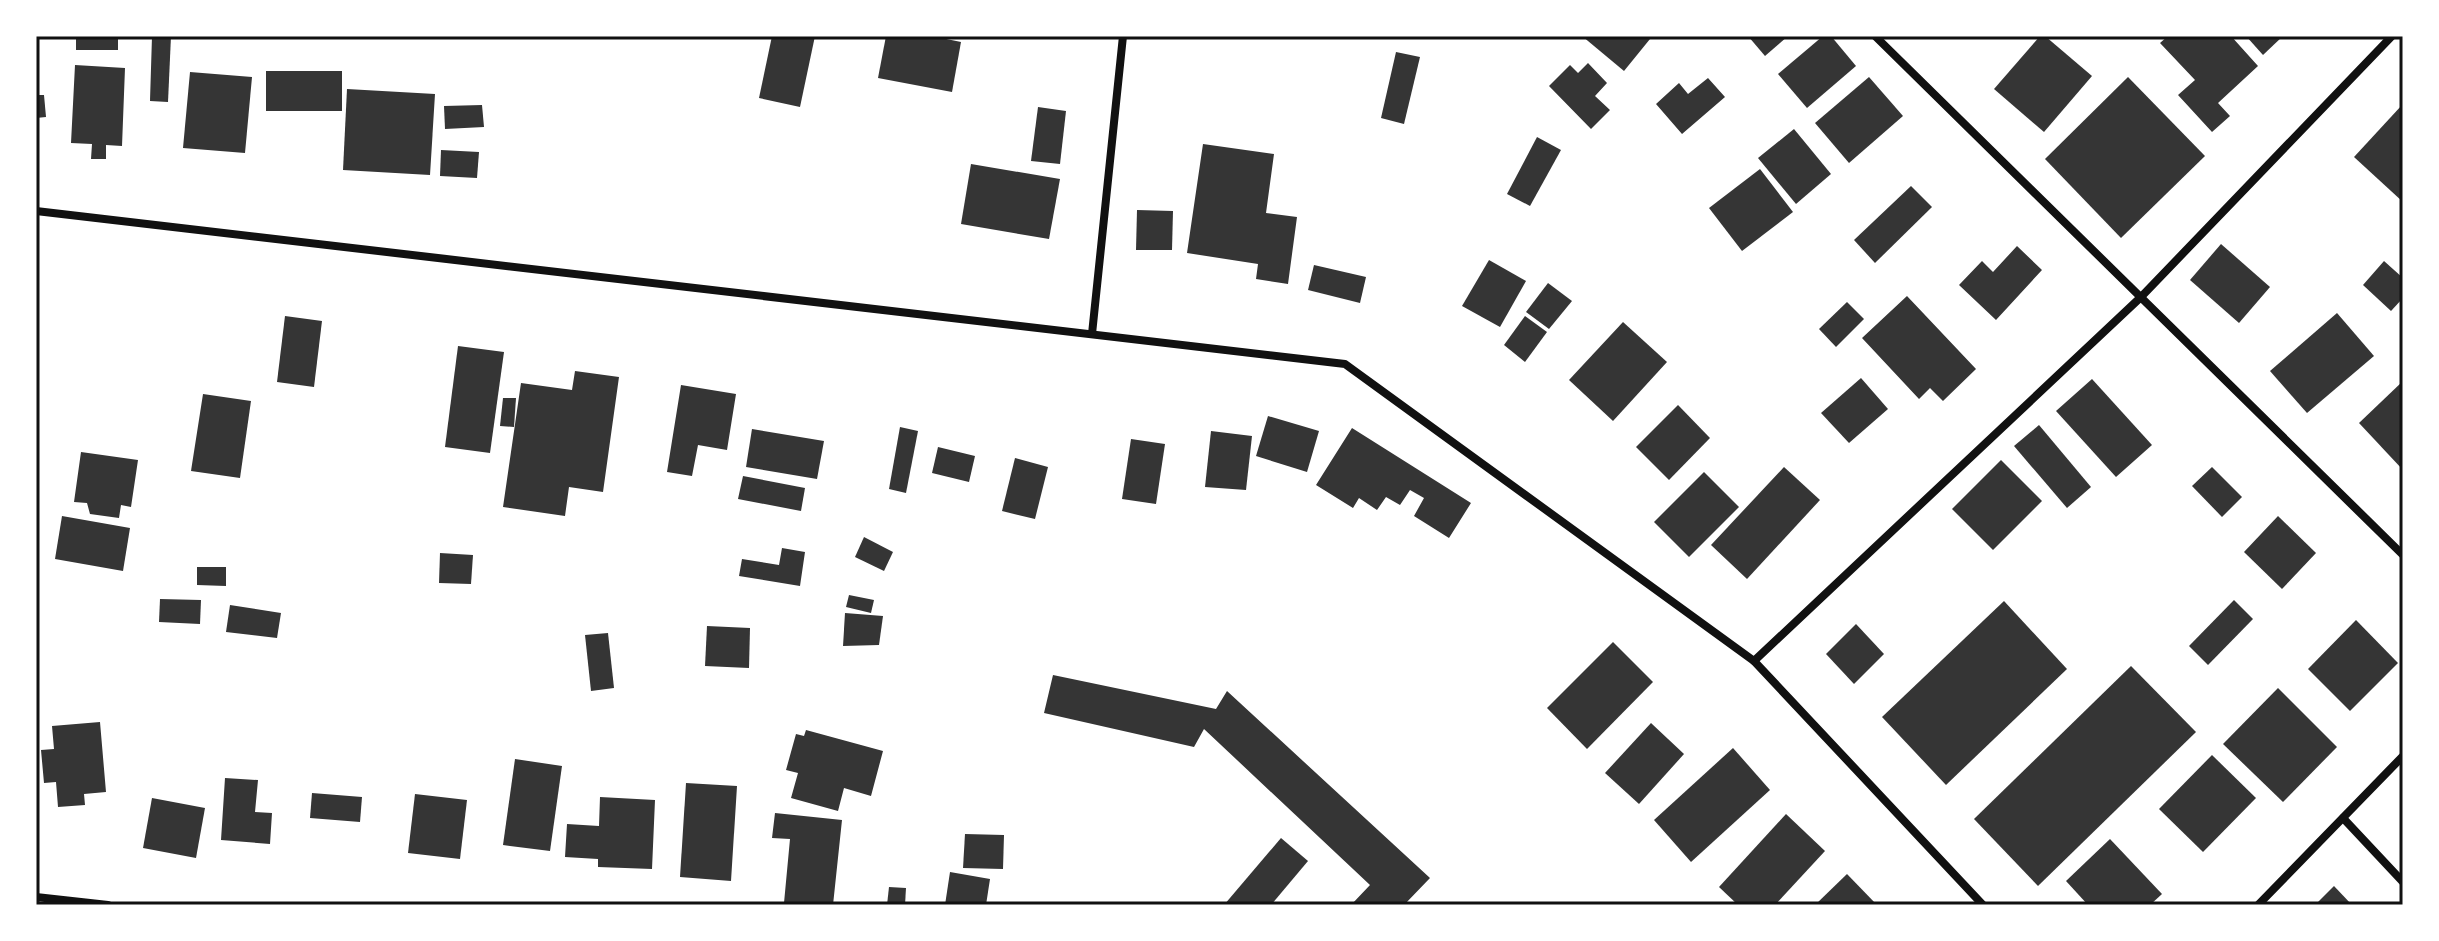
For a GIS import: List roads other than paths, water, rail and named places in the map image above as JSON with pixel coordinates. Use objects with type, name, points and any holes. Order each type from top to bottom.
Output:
[{"type":"street","points":[[1092,334],[1123,36]]},
{"type":"street","points":[[1875,36],[2403,555]]},
{"type":"street","points":[[1754,661],[2141,297],[2392,36]]},
{"type":"street","points":[[36,211],[1345,364],[1754,661],[1983,905]]},
{"type":"street","points":[[2258,905],[2403,756]]},
{"type":"street","points":[[2343,818],[2403,882]]},
{"type":"street","points":[[36,897],[108,905]]}]
